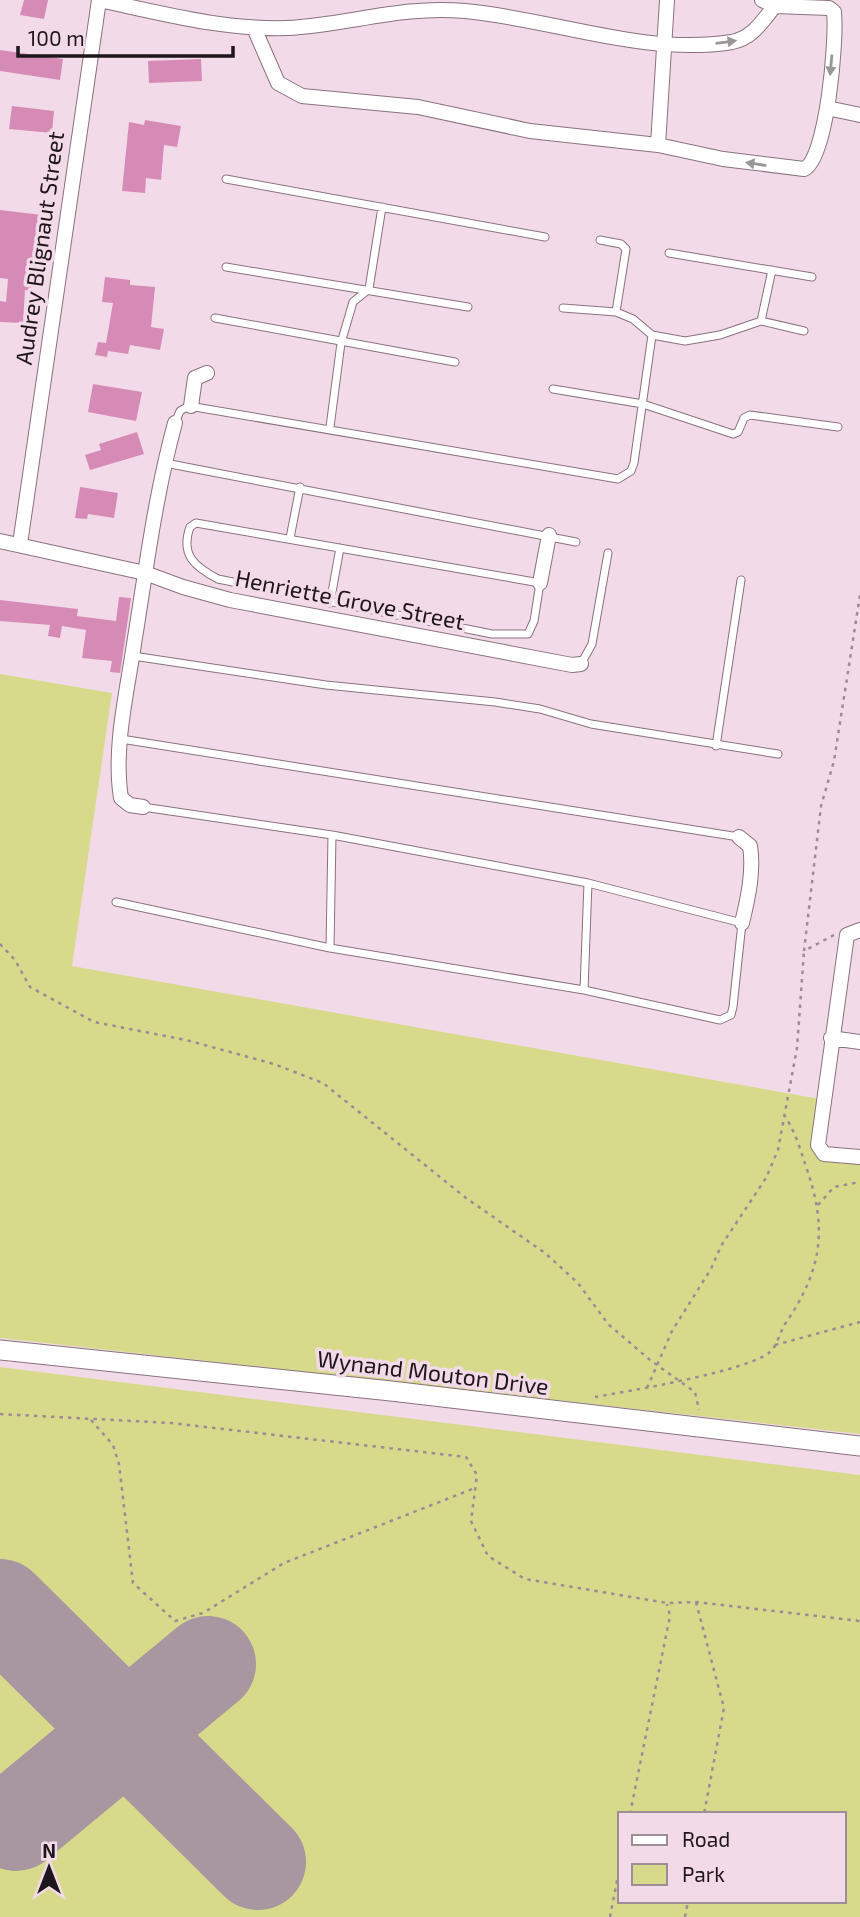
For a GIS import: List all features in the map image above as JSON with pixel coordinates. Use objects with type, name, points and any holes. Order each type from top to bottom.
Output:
[{"type":"street","points":[[99,0],[196,21],[254,28],[332,25],[382,7],[462,11],[662,44],[743,40],[751,36],[769,3],[829,8],[834,12],[827,108],[817,155],[804,169],[723,159],[659,145],[530,131],[418,107],[302,96],[278,83],[254,28]]},
{"type":"street","name":"Audrey Blignaut Street","points":[[20,544],[99,0]]},
{"type":"street","points":[[659,145],[662,44],[667,0]]},
{"type":"street","points":[[827,108],[860,115]]},
{"type":"street","points":[[191,406],[195,378],[207,373]]},
{"type":"street","points":[[143,807],[130,805],[121,798],[121,739],[145,573],[164,463],[175,424]]},
{"type":"street","points":[[540,583],[549,535]]},
{"type":"street","name":"Henriette Grove Street","points":[[0,541],[145,573],[230,600],[559,663],[581,664]]},
{"type":"street","points":[[739,837],[750,846],[751,854],[742,923]]},
{"type":"street","points":[[853,932],[831,1038],[818,1148],[824,1154],[860,1157]]},
{"type":"street","points":[[831,1038],[860,1042]]},
{"type":"street","name":"Wynand Mouton Drive","points":[[0,1350],[391,1391],[860,1446]]},
{"type":"lane","points":[[226,179],[545,237]]},
{"type":"lane","points":[[330,428],[341,343],[353,302],[369,289],[382,207]]},
{"type":"lane","points":[[600,240],[621,244],[625,249],[616,313]]},
{"type":"lane","points":[[669,253],[812,277]]},
{"type":"lane","points":[[226,267],[468,307]]},
{"type":"lane","points":[[761,321],[772,270]]},
{"type":"lane","points":[[563,308],[616,313],[633,319],[652,335],[670,340],[698,340],[761,321],[804,331]]},
{"type":"lane","points":[[215,318],[455,362]]},
{"type":"lane","points":[[175,424],[180,411],[191,406],[618,479],[631,471],[652,335]]},
{"type":"lane","points":[[553,389],[643,404],[733,434],[738,432],[744,418],[750,415],[838,427]]},
{"type":"lane","points":[[164,463],[576,542]]},
{"type":"lane","points":[[290,538],[300,487]]},
{"type":"lane","points":[[196,523],[290,538],[540,583],[534,621],[528,634],[523,636],[479,632],[330,603],[218,579],[195,566],[186,549],[190,527],[196,523]]},
{"type":"lane","points":[[330,603],[340,548]]},
{"type":"lane","name":"Henriette Grove Street","points":[[581,664],[592,644],[608,553]]},
{"type":"lane","points":[[716,746],[741,580]]},
{"type":"lane","points":[[132,656],[326,685],[495,702],[540,709],[591,724],[778,754]]},
{"type":"lane","points":[[121,739],[739,837]]},
{"type":"lane","points":[[116,902],[330,948],[584,990],[720,1020],[726,1018],[733,1007],[742,923],[587,883],[332,835],[143,807]]},
{"type":"lane","points":[[330,948],[332,835]]},
{"type":"lane","points":[[584,990],[587,883]]},
{"type":"path","points":[[647,1388],[656,1363],[721,1246],[766,1178],[778,1150],[797,1048],[804,951],[821,806],[834,761],[860,595]]},
{"type":"path","points":[[804,951],[837,934],[853,932]]},
{"type":"path","points":[[0,944],[15,960],[30,987],[94,1022],[186,1040],[274,1064],[323,1083],[466,1198],[545,1254],[578,1283],[608,1324],[695,1392],[699,1413]]},
{"type":"path","points":[[595,1397],[647,1388],[757,1358],[770,1352],[775,1345],[777,1337],[803,1300],[812,1276],[820,1227],[818,1205],[800,1148],[784,1115]]},
{"type":"path","points":[[818,1205],[834,1187],[860,1182]]},
{"type":"path","points":[[775,1345],[860,1322]]},
{"type":"path","points":[[0,1414],[171,1423],[466,1457],[477,1475],[471,1521],[488,1556],[524,1579],[667,1603],[696,1602],[860,1621]]},
{"type":"path","points":[[91,1420],[113,1445],[119,1464],[133,1583],[175,1621],[203,1613],[284,1563],[475,1488]]},
{"type":"path","points":[[696,1602],[724,1708],[704,1812]]},
{"type":"path","points":[[631,1812],[670,1616],[667,1603]]},
{"type":"path","points":[[610,1917],[618,1875]]},
{"type":"green space","points":[[0,674],[112,693],[72,966],[820,1099],[814,1153],[860,1158],[860,1434],[0,1338]]},
{"type":"green space","points":[[0,1367],[860,1475],[860,1917],[0,1917]]},
{"type":"building","points":[[24,0],[48,0],[44,19],[20,15]]},
{"type":"building","points":[[0,50],[63,59],[60,80],[0,71]]},
{"type":"building","points":[[201,59],[202,81],[149,83],[148,61]]},
{"type":"building","points":[[12,106],[54,111],[52,133],[9,129]]},
{"type":"building","points":[[145,120],[181,126],[177,147],[164,145],[161,180],[146,178],[145,193],[122,191],[129,122],[144,125]]},
{"type":"building","points":[[0,210],[42,215],[31,291],[25,290],[23,323],[0,322],[0,301],[6,302],[8,279],[0,278]]},
{"type":"building","points":[[105,277],[130,280],[130,285],[155,287],[151,327],[164,329],[160,350],[130,345],[128,354],[108,351],[107,357],[95,355],[98,342],[106,343],[113,303],[102,302]]},
{"type":"building","points":[[93,384],[142,392],[136,421],[88,412]]},
{"type":"building","points":[[137,432],[144,454],[90,470],[85,455],[101,450],[99,444]]},
{"type":"building","points":[[80,487],[118,493],[114,518],[88,514],[87,519],[75,518]]},
{"type":"building","points":[[119,597],[131,598],[120,673],[110,672],[112,661],[82,658],[86,630],[62,626],[60,638],[48,636],[50,625],[0,621],[0,600],[78,609],[77,616],[116,621]]},
{"type":"runway","points":[[0,1607],[258,1862]]},
{"type":"runway","points":[[16,1823],[208,1664]]}]
